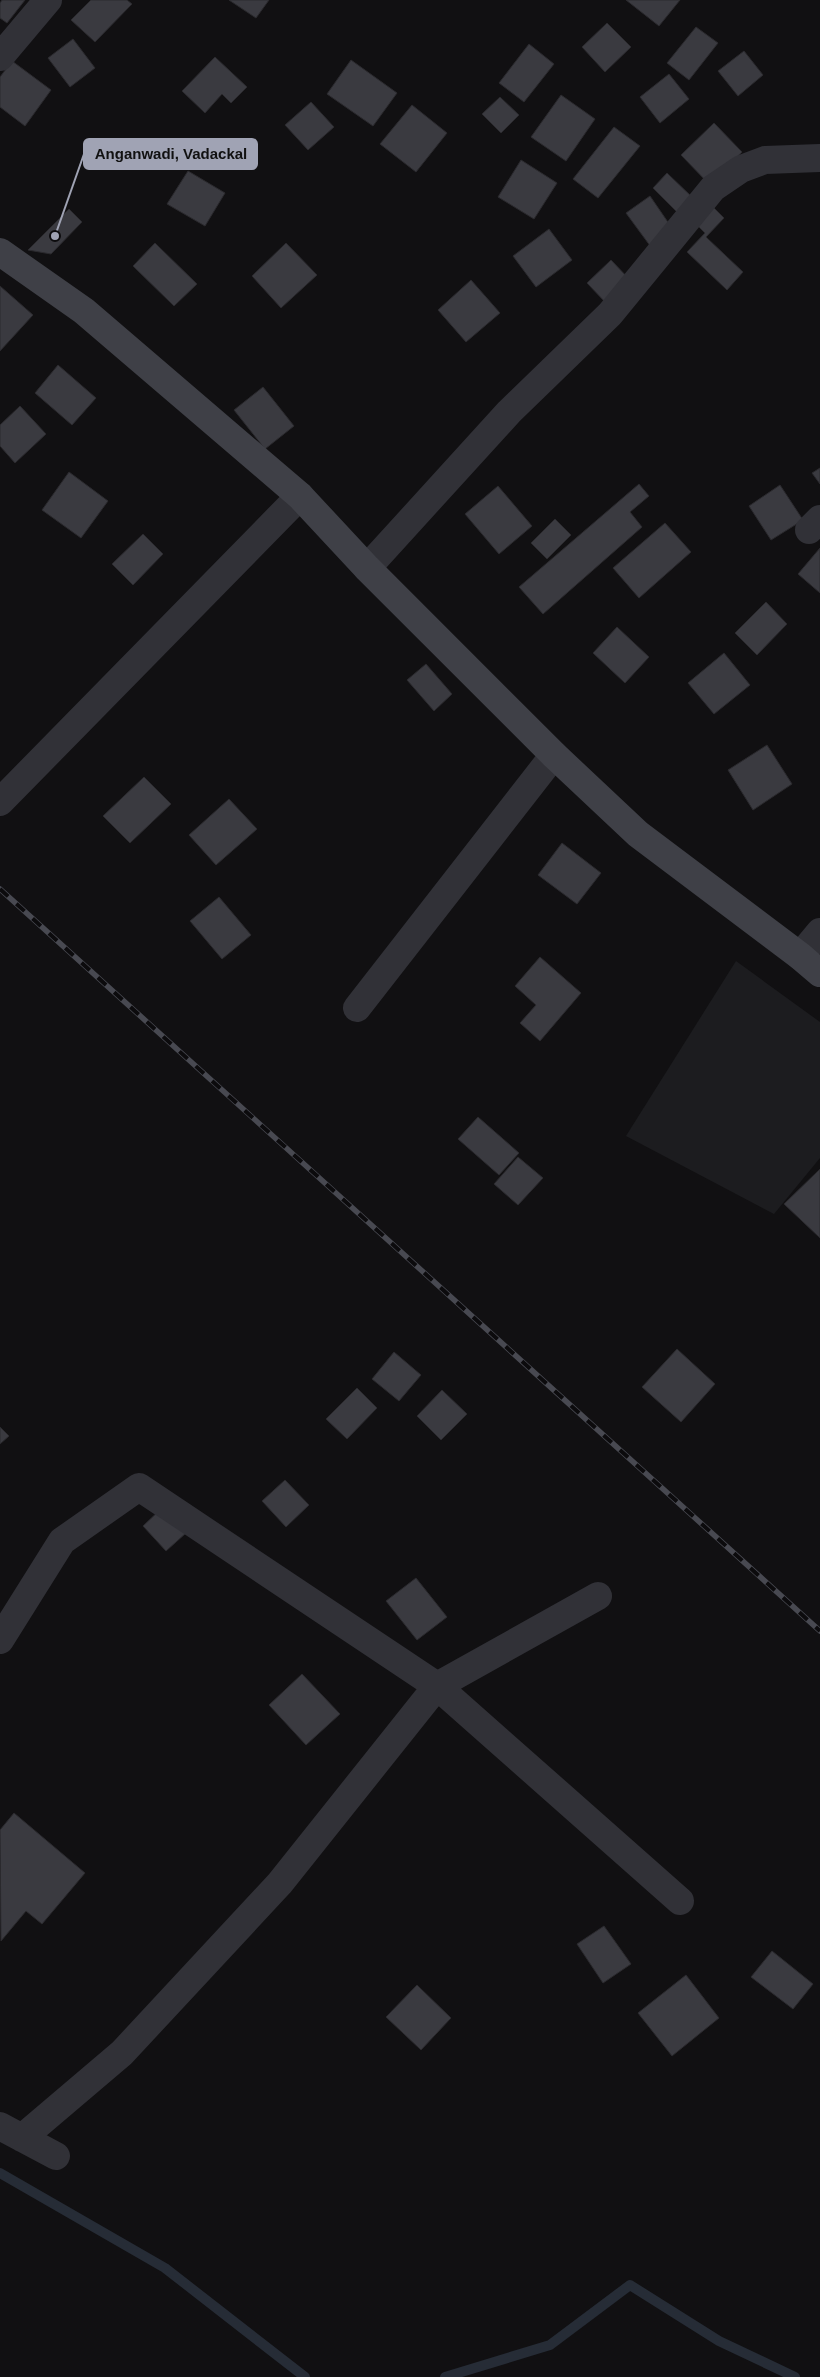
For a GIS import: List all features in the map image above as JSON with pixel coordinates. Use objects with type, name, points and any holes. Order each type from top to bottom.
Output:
[{"type":"main road","points":[[0,252],[84,311],[300,496],[367,568],[554,755],[638,834],[810,965]]},
{"type":"street","points":[[0,57],[48,0]]},
{"type":"street","points":[[367,568],[509,412],[610,314],[713,188],[741,169],[765,160],[820,158]]},
{"type":"street","points":[[0,802],[300,496]]},
{"type":"street","points":[[357,1008],[554,755]]},
{"type":"street","points":[[810,965],[820,932]]},
{"type":"street","points":[[0,1640],[62,1541],[139,1487],[437,1686],[680,1901]]},
{"type":"street","points":[[56,2156],[11,2132],[122,2053],[274,1890],[437,1686],[598,1596]]},
{"type":"shaded area","points":[[736,961],[820,1022],[820,1158],[774,1214],[626,1136]]},
{"type":"building","points":[[2,0],[25,0],[7,23],[0,18],[0,3]]},
{"type":"building","points":[[91,0],[127,0],[132,4],[95,42],[71,20]]},
{"type":"building","points":[[229,0],[269,0],[256,18]]},
{"type":"building","points":[[626,0],[680,0],[659,26]]},
{"type":"building","points":[[607,23],[631,47],[605,72],[582,47]]},
{"type":"building","points":[[696,27],[718,43],[689,80],[667,63]]},
{"type":"building","points":[[73,39],[95,68],[70,87],[48,58]]},
{"type":"building","points":[[529,44],[554,64],[524,102],[499,83]]},
{"type":"building","points":[[744,51],[763,75],[738,96],[718,71]]},
{"type":"building","points":[[215,57],[247,87],[231,103],[222,94],[205,113],[182,91]]},
{"type":"building","points":[[351,60],[397,93],[373,126],[327,94]]},
{"type":"building","points":[[12,61],[51,90],[25,126],[0,107],[0,77]]},
{"type":"building","points":[[669,74],[689,99],[660,123],[640,97]]},
{"type":"building","points":[[561,95],[595,119],[566,161],[531,137]]},
{"type":"building","points":[[500,97],[519,115],[501,133],[482,114]]},
{"type":"building","points":[[311,102],[334,127],[308,150],[285,125]]},
{"type":"building","points":[[412,105],[447,133],[416,172],[380,144]]},
{"type":"building","points":[[714,123],[742,152],[709,184],[681,155]]},
{"type":"building","points":[[614,127],[640,146],[598,198],[573,179]]},
{"type":"building","points":[[521,160],[557,183],[534,219],[498,197]]},
{"type":"building","points":[[188,171],[225,193],[205,226],[167,204]]},
{"type":"building","points":[[667,173],[692,197],[677,212],[653,188]]},
{"type":"building","points":[[650,196],[674,231],[651,247],[626,213]]},
{"type":"building","points":[[712,206],[724,218],[706,237],[743,272],[727,290],[687,252],[705,233],[696,224]]},
{"type":"building","points":[[69,209],[82,222],[51,254],[28,250]]},
{"type":"building","points":[[549,229],[572,260],[536,287],[513,256]]},
{"type":"building","points":[[155,243],[197,284],[174,306],[133,266]]},
{"type":"building","points":[[286,243],[317,275],[281,308],[252,276]]},
{"type":"building","points":[[611,260],[630,280],[606,303],[587,283]]},
{"type":"building","points":[[471,280],[500,313],[466,342],[438,310]]},
{"type":"building","points":[[0,286],[33,315],[0,351]]},
{"type":"building","points":[[58,365],[96,398],[72,425],[35,393]]},
{"type":"building","points":[[263,387],[294,426],[265,449],[234,410]]},
{"type":"building","points":[[20,406],[46,434],[15,463],[0,446],[0,425]]},
{"type":"building","points":[[820,468],[820,484],[812,473]]},
{"type":"building","points":[[69,472],[108,501],[81,538],[42,510]]},
{"type":"building","points":[[639,484],[649,496],[630,512],[642,527],[543,614],[519,587]]},
{"type":"building","points":[[780,485],[803,520],[771,540],[749,506]]},
{"type":"building","points":[[498,486],[532,526],[499,554],[465,514]]},
{"type":"building","points":[[555,519],[571,535],[547,559],[531,543]]},
{"type":"building","points":[[665,523],[691,552],[639,598],[613,568]]},
{"type":"building","points":[[143,534],[163,554],[133,585],[112,564]]},
{"type":"building","points":[[820,548],[820,593],[798,574]]},
{"type":"building","points":[[766,602],[787,624],[757,655],[735,633]]},
{"type":"building","points":[[617,627],[649,657],[625,683],[593,653]]},
{"type":"building","points":[[724,653],[750,685],[714,714],[688,683]]},
{"type":"building","points":[[426,664],[452,694],[434,711],[407,680]]},
{"type":"building","points":[[767,745],[792,784],[753,810],[728,770]]},
{"type":"building","points":[[144,777],[171,804],[130,843],[103,816]]},
{"type":"building","points":[[229,799],[257,829],[216,865],[189,835]]},
{"type":"building","points":[[562,843],[601,873],[577,904],[538,875]]},
{"type":"building","points":[[219,897],[251,935],[222,959],[190,921]]},
{"type":"building","points":[[540,957],[581,993],[540,1041],[520,1023],[536,1005],[515,986]]},
{"type":"building","points":[[478,1117],[519,1153],[499,1175],[458,1139]]},
{"type":"building","points":[[518,1157],[543,1178],[518,1205],[494,1184]]},
{"type":"building","points":[[820,1169],[820,1238],[784,1204]]},
{"type":"building","points":[[677,1349],[715,1384],[681,1422],[642,1387]]},
{"type":"building","points":[[394,1352],[421,1375],[399,1401],[372,1379]]},
{"type":"building","points":[[357,1388],[377,1408],[347,1439],[326,1419]]},
{"type":"building","points":[[442,1390],[467,1414],[441,1440],[417,1416]]},
{"type":"building","points":[[0,1427],[9,1436],[0,1444]]},
{"type":"building","points":[[285,1480],[309,1505],[286,1527],[262,1501]]},
{"type":"building","points":[[162,1508],[186,1533],[166,1551],[143,1526]]},
{"type":"building","points":[[416,1578],[447,1617],[417,1640],[386,1601]]},
{"type":"building","points":[[302,1674],[340,1714],[306,1745],[269,1705]]},
{"type":"building","points":[[14,1813],[85,1873],[42,1924],[26,1911],[1,1941],[0,1830]]},
{"type":"building","points":[[604,1926],[631,1964],[603,1983],[577,1944]]},
{"type":"building","points":[[772,1951],[813,1984],[793,2009],[751,1977]]},
{"type":"building","points":[[686,1975],[719,2018],[672,2056],[638,2013]]},
{"type":"building","points":[[417,1985],[451,2018],[421,2050],[386,2017]]},
{"type":"waterway","points":[[0,2173],[165,2268],[305,2377]]},
{"type":"waterway","points":[[445,2377],[550,2345],[630,2285],[719,2341],[795,2377]]},
{"type":"railway","points":[[0,889],[820,1631]]},
{"type":"place","name":"Anganwadi, Vadackal","points":[[55,236]]}]
